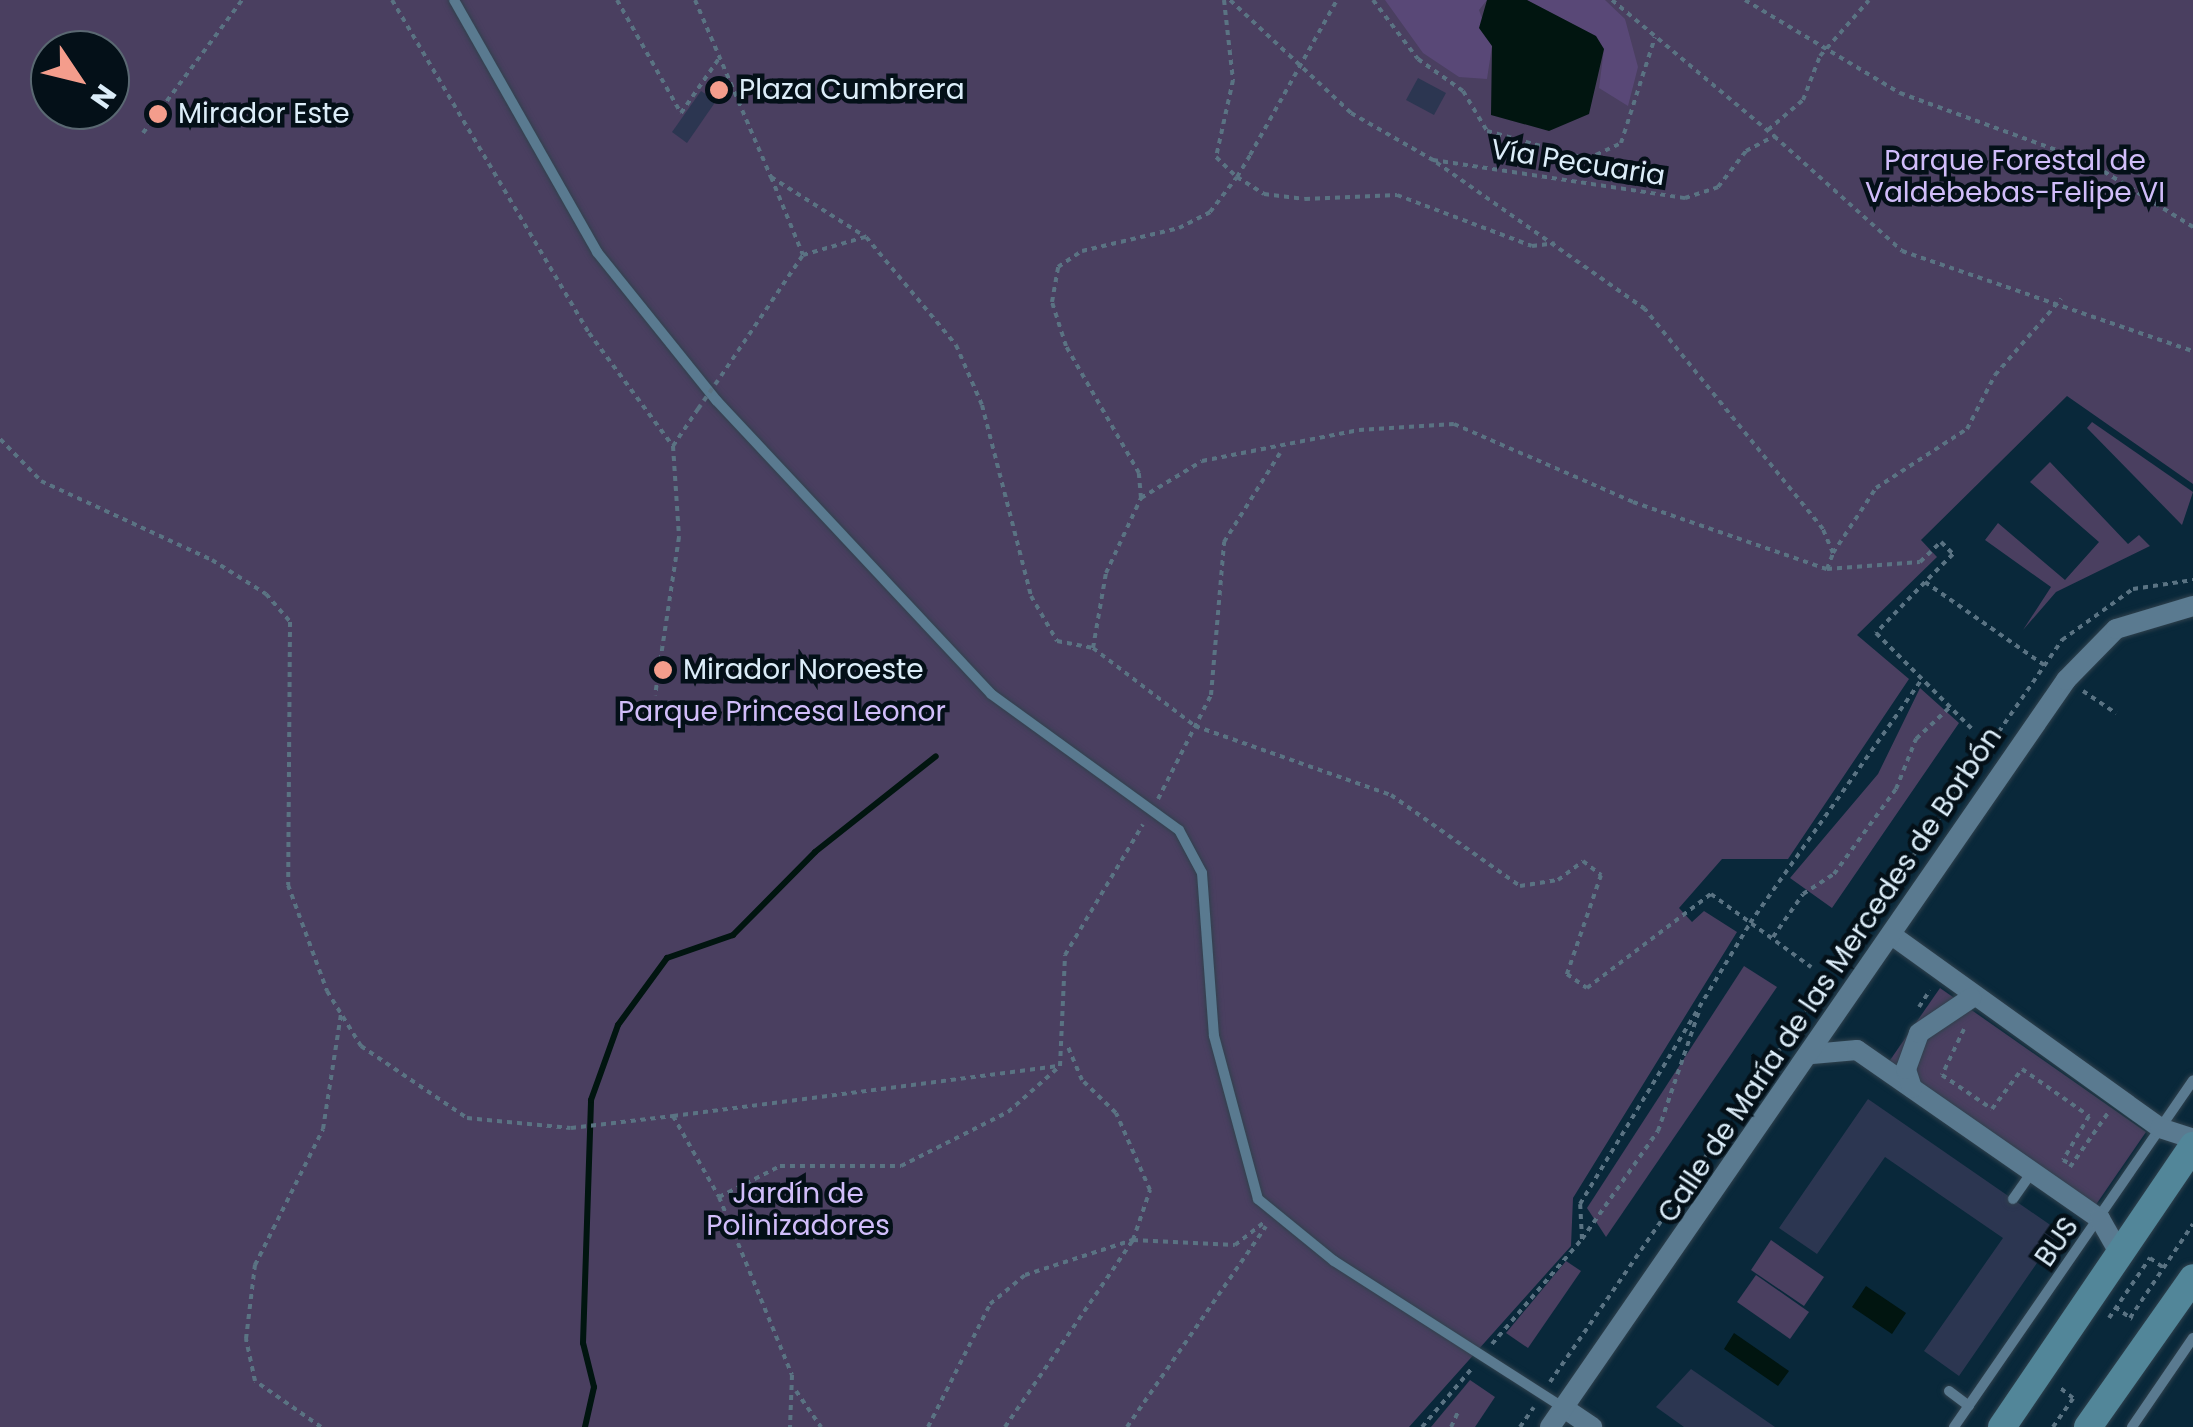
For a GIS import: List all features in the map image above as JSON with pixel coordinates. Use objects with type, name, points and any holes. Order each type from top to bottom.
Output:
[{"type":"street","name":"Calle de María de las Mercedes de Borbón","points":[[1550,1427],[2078,666],[2116,629],[2193,606]]},
{"type":"street","points":[[1893,936],[1970,998],[2160,1128],[2193,1143],[2002,1427]]},
{"type":"street","points":[[1912,1088],[1909,1054],[1932,1006],[1970,998]]},
{"type":"street","points":[[1810,1055],[1845,1046],[1912,1088],[2100,1218],[2120,1254]]},
{"type":"street","points":[[2088,1427],[2188,1291]]},
{"type":"street","points":[[1564,1408],[1592,1427]]},
{"type":"lane","points":[[454,0],[597,252],[716,401],[992,694],[1179,830],[1202,873],[1214,1036],[1240,1150],[1258,1199],[1274,1214],[1564,1408]]},
{"type":"lane","name":"BUS","points":[[1954,1427],[2193,1080]]},
{"type":"lane","points":[[2013,1199],[2032,1172]]},
{"type":"lane","points":[[2132,1427],[2193,1338]]},
{"type":"lane","points":[[1949,1391],[1968,1406]]},
{"type":"path","points":[[143,133],[242,0]]},
{"type":"path","points":[[392,0],[580,318],[673,446],[680,538],[655,695]]},
{"type":"path","points":[[617,0],[680,113],[719,58]]},
{"type":"path","points":[[695,0],[802,255]]},
{"type":"path","points":[[1227,0],[1233,80],[1216,157],[1237,177],[1264,194],[1304,199],[1397,195],[1532,246],[1556,243]]},
{"type":"path","name":"Vía Pecuaria","points":[[1227,0],[1352,113],[1433,160],[1636,197],[1685,198],[1726,178],[1746,151],[1774,136]]},
{"type":"path","points":[[1141,498],[1108,408],[1066,346],[1052,302],[1058,268],[1118,238],[1179,228],[1210,212],[1237,177],[1337,0]]},
{"type":"path","points":[[1373,0],[1418,59],[1463,92],[1486,131],[1587,159],[1608,156],[1627,129],[1655,37]]},
{"type":"path","points":[[1612,0],[1768,130],[1902,250],[2061,299],[2193,351]]},
{"type":"path","points":[[1745,0],[1924,104],[2088,161],[2193,227]]},
{"type":"path","points":[[1768,130],[1802,100],[1828,50],[1868,0]]},
{"type":"path","points":[[1433,160],[1646,308],[1834,553]]},
{"type":"path","points":[[771,177],[866,236],[956,345],[982,405],[1031,596],[1057,641],[1093,648],[1195,726],[1392,795],[1520,886],[1558,880],[1582,861],[1600,875],[1567,974],[1587,988],[1711,894],[1811,967]]},
{"type":"path","points":[[673,446],[802,255],[866,236]]},
{"type":"path","points":[[1828,569],[1876,488],[1967,429],[1996,375],[2061,299]]},
{"type":"path","points":[[1093,648],[1106,573],[1141,498],[1202,460],[1281,450],[1359,430],[1454,424],[1633,502],[1828,569],[1920,562],[1941,542],[1953,554],[1876,633],[1974,730]]},
{"type":"path","points":[[0,439],[41,481],[212,560],[290,622],[288,884],[341,1014],[361,1046],[467,1118],[571,1128],[1060,1066]]},
{"type":"path","points":[[719,1197],[780,1166],[900,1166],[1008,1112],[1060,1066],[1066,1044],[1065,955],[1152,810],[1211,695],[1224,542],[1281,450]]},
{"type":"path","points":[[1925,582],[2060,676]]},
{"type":"path","points":[[1582,1239],[1580,1204],[1750,923],[1922,679]]},
{"type":"path","points":[[2076,686],[2116,714]]},
{"type":"path","points":[[1772,938],[1803,894],[1834,874],[1896,789],[1916,740],[1950,707]]},
{"type":"path","points":[[1422,1427],[1582,1239],[1658,1132],[1701,1005]]},
{"type":"path","points":[[1932,1006],[1969,1032],[1942,1075],[1992,1109],[2022,1068],[2089,1116],[2063,1160],[2072,1165]]},
{"type":"path","points":[[321,1427],[255,1381],[246,1339],[255,1264],[323,1129],[341,1014]]},
{"type":"path","points":[[1005,1427],[1133,1240],[1150,1190],[1116,1113],[1082,1080],[1066,1044]]},
{"type":"path","points":[[2065,1174],[2114,1104]]},
{"type":"path","points":[[673,1116],[719,1197],[794,1387],[821,1427]]},
{"type":"path","points":[[928,1427],[990,1304],[1025,1275],[1133,1240],[1234,1245],[1274,1214]]},
{"type":"path","points":[[1127,1427],[1274,1214]]},
{"type":"path","points":[[2130,1318],[2193,1224]]},
{"type":"path","points":[[2104,1324],[2150,1258],[2164,1268]]},
{"type":"path","points":[[2107,1302],[2139,1324]]},
{"type":"path","points":[[2051,1401],[2071,1372]]},
{"type":"path","points":[[790,1427],[794,1387]]},
{"type":"path","points":[[2053,1427],[2074,1398],[2060,1388]]},
{"type":"path","points":[[1451,1427],[1460,1410]]},
{"type":"green space","name":"Parque Princesa Leonor","points":[[0,0],[2193,0],[2193,484],[2067,396],[1921,540],[1937,557],[1857,635],[1909,679],[1788,859],[1722,859],[1679,908],[1692,922],[1704,911],[1737,932],[1573,1198],[1571,1246],[1409,1427],[0,1427]]},
{"type":"green space","points":[[2092,422],[2193,492],[2182,525],[2087,428]]},
{"type":"green space","points":[[2050,462],[2128,544],[2139,535],[2150,546],[2056,592],[2023,630],[2051,587],[1985,540],[1998,523],[2065,580],[2099,542],[2030,482]]},
{"type":"green space","points":[[1920,688],[1959,723],[1832,908],[1790,878],[1878,774]]},
{"type":"green space","points":[[1744,966],[1777,987],[1606,1237],[1587,1208]]},
{"type":"green space","points":[[1940,988],[2146,1132],[2093,1209],[1886,1066]]},
{"type":"green space","points":[[1771,1240],[1824,1277],[1804,1306],[1751,1270]]},
{"type":"green space","points":[[1566,1261],[1581,1271],[1528,1348],[1506,1333]]},
{"type":"green space","points":[[1756,1275],[1809,1312],[1790,1339],[1737,1302]]},
{"type":"green space","points":[[1470,1380],[1495,1397],[1475,1427],[1431,1427]]},
{"type":"shaded area","points":[[1385,0],[1487,0],[1479,10],[1492,46],[1487,79],[1459,77],[1423,53]]},
{"type":"shaded area","points":[[1487,0],[1527,0],[1596,36],[1604,49],[1589,114],[1549,131],[1491,115],[1492,46],[1479,28]]},
{"type":"shaded area","points":[[1527,0],[1605,0],[1625,19],[1638,67],[1628,106],[1599,88],[1604,49]]},
{"type":"shaded area","points":[[1866,1286],[1906,1313],[1892,1334],[1852,1307]]},
{"type":"shaded area","points":[[1734,1333],[1789,1371],[1778,1386],[1724,1349]]},
{"type":"building","points":[[1418,78],[1446,93],[1434,115],[1406,100]]},
{"type":"building","points":[[701,91],[716,101],[687,143],[672,132]]},
{"type":"building","points":[[1868,1099],[2059,1231],[1959,1376],[1924,1351],[2003,1238],[1885,1157],[1817,1254],[1779,1228]]},
{"type":"building","points":[[1691,1369],[1775,1427],[1684,1427],[1656,1407]]},
{"type":"waterway","points":[[585,1427],[594,1387],[583,1343],[591,1100],[618,1025],[667,958],[733,935],[815,852],[936,756]]},
{"type":"place","name":"Plaza Cumbrera","points":[[719,90]]},
{"type":"place","name":"Mirador Este","points":[[158,114]]},
{"type":"place","name":"Mirador Noroeste","points":[[663,670]]},
{"type":"park label","name":"Parque Forestal de Valdebebas-Felipe VI","points":[[2015,177]]},
{"type":"park label","name":"Jardín de Polinizadores","points":[[798,1210]]}]
